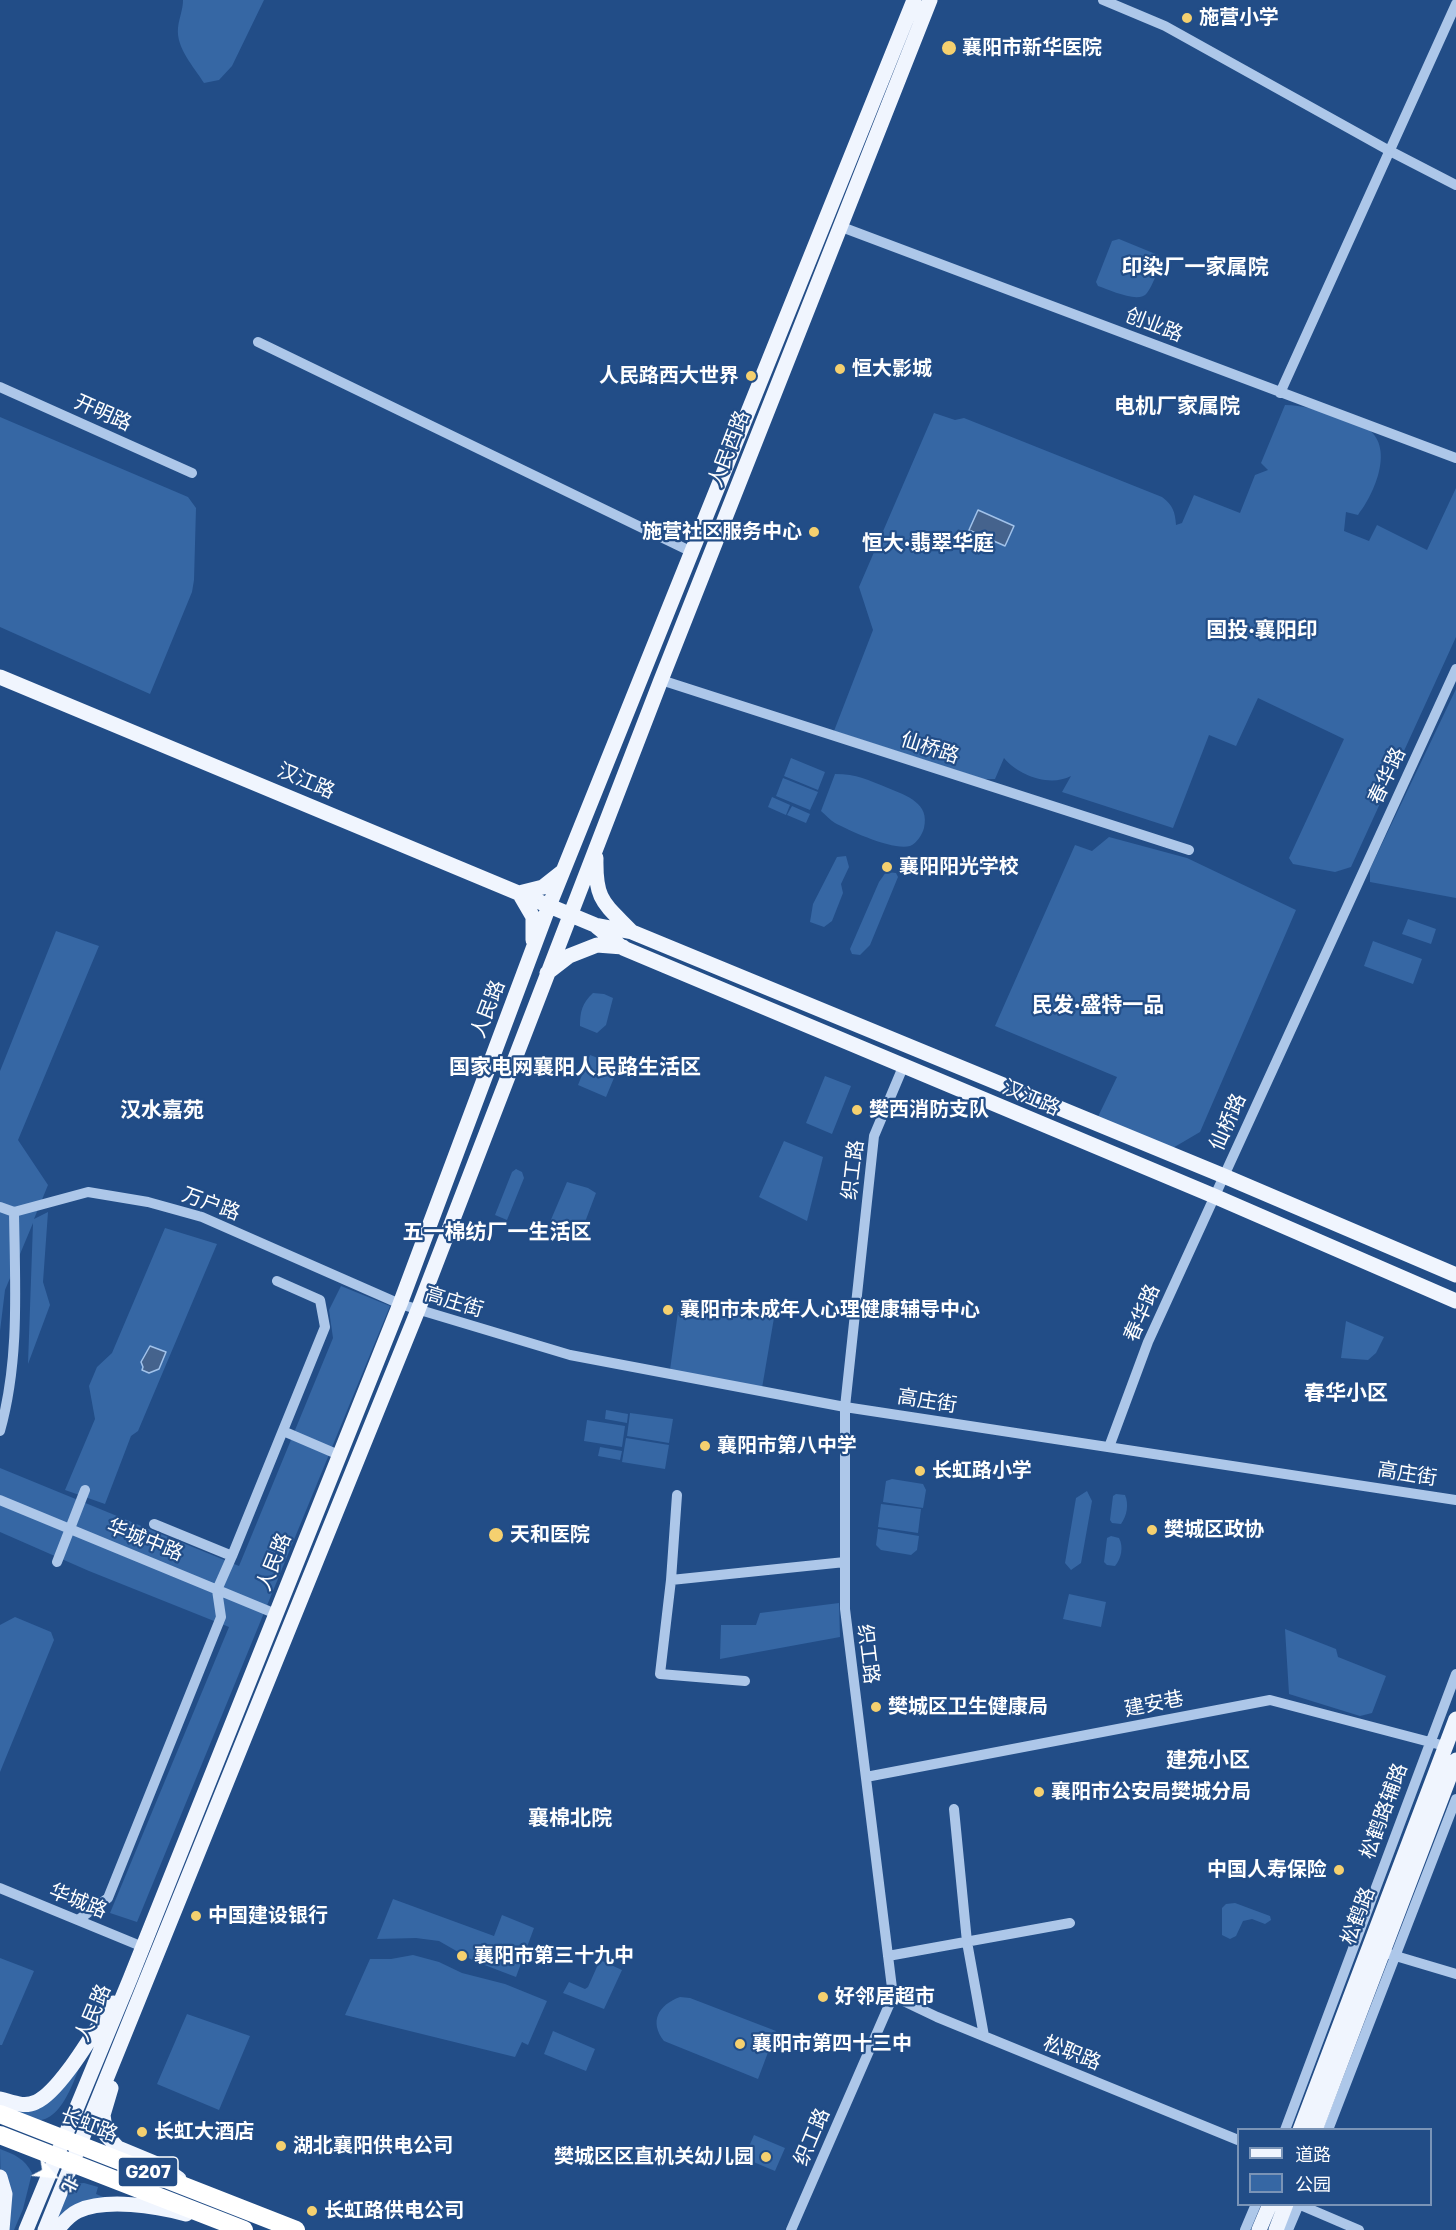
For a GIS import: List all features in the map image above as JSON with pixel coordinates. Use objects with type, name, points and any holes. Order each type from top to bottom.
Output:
[{"type":"highway","name":"长虹路","points":[[0,2114],[296,2230]]},
{"type":"highway","name":"G207","points":[[0,2135],[239,2228]]},
{"type":"highway","points":[[202,2213],[204,2194]]},
{"type":"main road","name":"人民西路","points":[[549,906],[915,0]]},
{"type":"main road","name":"人民西路","points":[[569,915],[930,0]]},
{"type":"main road","name":"汉江路","points":[[0,677],[569,915],[595,925],[632,932],[1224,1176],[1456,1275]]},
{"type":"main road","points":[[597,848],[596,885],[605,904],[632,932]]},
{"type":"main road","points":[[532,951],[533,917],[519,893],[543,887],[564,870]]},
{"type":"main road","name":"人民路","points":[[71,2142],[130,1979],[400,1304],[549,906]]},
{"type":"main road","name":"人民路","points":[[26,2230],[126,2033],[418,1310],[569,915]]},
{"type":"main road","name":"汉江路","points":[[595,925],[623,948],[1214,1196],[1456,1301]]},
{"type":"main road","points":[[547,973],[569,956],[597,945],[623,948]]},
{"type":"main road","name":"松鹤路","points":[[1301,2128],[1376,1949],[1456,1719]]},
{"type":"main road","name":"松鹤路","points":[[1376,1949],[1451,1787],[1456,1760]]},
{"type":"main road","points":[[0,2099],[24,2105],[37,2102],[50,2091],[62,2078],[130,1979]]},
{"type":"main road","name":"松鹤路","points":[[1316,2128],[1350,2015]]},
{"type":"main road","points":[[126,2033],[103,2115],[106,2135],[118,2148],[159,2166],[204,2194]]},
{"type":"main road","name":"人民路","points":[[45,2230],[63,2160]]},
{"type":"main road","points":[[0,2177],[5,2194],[2,2230]]},
{"type":"main road","points":[[57,2230],[72,2214],[80,2210],[100,2205],[120,2204],[170,2210],[239,2228]]},
{"type":"main road","points":[[1259,2230],[1270,2206]]},
{"type":"main road","points":[[1276,2230],[1294,2206]]},
{"type":"street","points":[[1103,0],[1165,26],[1388,150],[1456,185]]},
{"type":"street","points":[[1280,393],[1456,4]]},
{"type":"street","name":"创业路","points":[[839,226],[1456,458]]},
{"type":"street","points":[[258,342],[692,552]]},
{"type":"street","name":"开明路","points":[[0,387],[192,473]]},
{"type":"street","name":"春华路","points":[[1350,898],[1456,669]]},
{"type":"street","name":"仙桥路","points":[[661,680],[1189,850]]},
{"type":"street","name":"仙桥路","points":[[1214,1196],[1350,898]]},
{"type":"street","name":"织工路","points":[[791,2230],[893,1996],[845,1609],[845,1407],[874,1136],[903,1067]]},
{"type":"street","name":"万户路","points":[[14,1212],[88,1192],[148,1202],[202,1217],[400,1304]]},
{"type":"street","name":"春华路","points":[[1109,1447],[1148,1342],[1214,1196]]},
{"type":"street","points":[[0,1207],[14,1212],[15,1278],[13,1370],[0,1431]]},
{"type":"street","points":[[78,1920],[108,1898],[221,1617],[218,1590],[326,1327],[320,1300],[278,1281]]},
{"type":"street","name":"高庄街","points":[[400,1304],[570,1355],[845,1407],[1456,1500]]},
{"type":"street","points":[[283,1431],[339,1455]]},
{"type":"street","points":[[57,1562],[85,1490]]},
{"type":"street","points":[[676,1495],[671,1580],[660,1674],[745,1681]]},
{"type":"street","name":"华城中路","points":[[0,1500],[276,1614]]},
{"type":"street","points":[[154,1524],[232,1556]]},
{"type":"street","points":[[671,1580],[845,1562]]},
{"type":"street","name":"松鹤路辅路","points":[[1376,1949],[1429,1742],[1456,1674]]},
{"type":"street","name":"建安巷","points":[[866,1777],[1270,1700],[1445,1746]]},
{"type":"street","name":"松鹤路辅路","points":[[1286,2128],[1350,2015],[1376,1949],[1456,1799]]},
{"type":"street","points":[[954,1809],[968,1942],[984,2036]]},
{"type":"street","name":"华城路","points":[[0,1888],[143,1947]]},
{"type":"street","points":[[888,1956],[1070,1923]]},
{"type":"street","points":[[1376,1949],[1456,1974]]},
{"type":"street","name":"松职路","points":[[893,1996],[937,2017],[1237,2139]]},
{"type":"street","name":"松鹤路辅路","points":[[1328,2128],[1350,2015]]},
{"type":"street","points":[[1245,2230],[1256,2206]]},
{"type":"street","points":[[1288,2230],[1295,2206]]},
{"type":"street","points":[[1298,2206],[1359,2230]]},
{"type":"green space","points":[[183,0],[264,0],[232,66],[219,80],[204,83],[183,50],[178,28]]},
{"type":"green space","points":[[1119,239],[1158,255],[1161,263],[1151,286],[1143,296],[1124,295],[1098,286],[1096,282],[1112,241]]},
{"type":"green space","points":[[1285,405],[1310,408],[1361,425],[1374,435],[1379,445],[1380,470],[1376,482],[1358,515],[1346,512],[1344,531],[1369,541],[1377,525],[1427,550],[1456,488],[1456,637],[1351,867],[1335,872],[1293,864],[1289,858],[1344,739],[1258,698],[1236,746],[1209,735],[1173,828],[1062,792],[1071,776],[1054,780],[1035,778],[1018,770],[1004,758],[995,779],[983,779],[834,731],[873,630],[859,587],[934,413],[955,420],[964,418],[1162,497],[1173,509],[1176,525],[1182,523],[1194,495],[1240,513],[1255,475],[1268,470],[1261,463]]},
{"type":"green space","points":[[0,417],[188,497],[196,508],[192,592],[150,694],[0,627]]},
{"type":"green space","points":[[1456,689],[1456,898],[1370,882],[1370,869]]},
{"type":"green space","points":[[791,758],[825,772],[818,790],[784,776]]},
{"type":"green space","points":[[835,774],[868,780],[902,794],[920,806],[924,812],[924,828],[915,843],[903,847],[894,846],[861,835],[833,822],[821,811]]},
{"type":"green space","points":[[783,778],[818,792],[810,810],[776,796]]},
{"type":"green space","points":[[772,797],[790,805],[786,815],[768,807]]},
{"type":"green space","points":[[792,806],[810,814],[806,823],[787,815]]},
{"type":"green space","points":[[1109,837],[1187,858],[1296,910],[1200,1132],[1166,1152],[1095,1123],[1117,1077],[995,1026],[1075,845],[1092,851]]},
{"type":"green space","points":[[846,856],[849,867],[841,884],[843,893],[832,921],[824,927],[810,922],[813,904],[837,857]]},
{"type":"green space","points":[[886,872],[896,873],[898,877],[870,945],[860,955],[852,954],[850,949],[879,882]]},
{"type":"green space","points":[[1408,919],[1436,929],[1431,944],[1402,934]]},
{"type":"green space","points":[[56,931],[99,946],[18,1140],[48,1185],[34,1219],[48,1212],[43,1282],[50,1305],[28,1364],[33,1223],[5,1290],[0,1331],[0,1071]]},
{"type":"green space","points":[[1373,941],[1422,959],[1413,984],[1364,966]]},
{"type":"green space","points":[[593,993],[613,998],[606,1025],[597,1033],[580,1026],[582,1008]]},
{"type":"green space","points":[[590,1055],[619,1066],[606,1097],[578,1085]]},
{"type":"green space","points":[[825,1076],[851,1086],[832,1134],[806,1123]]},
{"type":"green space","points":[[784,1141],[823,1157],[807,1221],[759,1197]]},
{"type":"green space","points":[[516,1169],[522,1172],[524,1178],[507,1220],[495,1215],[512,1172]]},
{"type":"green space","points":[[567,1182],[588,1188],[596,1193],[582,1230],[576,1238],[562,1237],[554,1233],[550,1222]]},
{"type":"green space","points":[[165,1228],[217,1244],[138,1431],[131,1436],[105,1504],[65,1490],[95,1419],[89,1386],[97,1367],[112,1353]]},
{"type":"green space","points":[[341,1286],[390,1306],[137,1922],[110,1913],[229,1627],[89,1571],[0,1532],[0,1468],[239,1566],[333,1338],[329,1310]]},
{"type":"green space","points":[[724,1302],[775,1312],[762,1388],[670,1370],[678,1312],[699,1315],[702,1304]]},
{"type":"green space","points":[[1346,1321],[1384,1337],[1376,1353],[1368,1360],[1341,1358]]},
{"type":"green space","points":[[606,1410],[628,1414],[627,1423],[605,1419]]},
{"type":"green space","points":[[630,1413],[673,1419],[669,1443],[627,1436]]},
{"type":"green space","points":[[587,1420],[625,1426],[622,1447],[584,1441]]},
{"type":"green space","points":[[626,1438],[669,1445],[665,1469],[622,1462]]},
{"type":"green space","points":[[600,1447],[622,1451],[620,1460],[598,1456]]},
{"type":"green space","points":[[892,1479],[923,1484],[926,1490],[923,1508],[883,1502],[886,1481]]},
{"type":"green space","points":[[1087,1491],[1092,1501],[1081,1563],[1071,1570],[1065,1563],[1076,1498]]},
{"type":"green space","points":[[1125,1495],[1127,1502],[1126,1514],[1121,1524],[1112,1523],[1110,1520],[1113,1496]]},
{"type":"green space","points":[[881,1504],[921,1509],[918,1533],[878,1527]]},
{"type":"green space","points":[[878,1529],[919,1536],[917,1550],[911,1555],[881,1550],[876,1545]]},
{"type":"green space","points":[[1111,1536],[1119,1538],[1122,1549],[1115,1566],[1104,1562],[1107,1538]]},
{"type":"green space","points":[[1069,1594],[1106,1602],[1101,1627],[1063,1619]]},
{"type":"green space","points":[[839,1603],[840,1637],[720,1659],[721,1625],[756,1625],[760,1613]]},
{"type":"green space","points":[[15,1617],[51,1632],[54,1640],[0,1772],[0,1625]]},
{"type":"green space","points":[[1285,1629],[1336,1649],[1338,1657],[1386,1676],[1372,1713],[1360,1716],[1289,1694]]},
{"type":"green space","points":[[393,1899],[494,1936],[502,1915],[534,1928],[516,1977],[474,1961],[439,1941],[416,1938],[377,1939]]},
{"type":"green space","points":[[1235,1903],[1270,1916],[1271,1920],[1265,1924],[1252,1919],[1243,1921],[1236,1936],[1230,1939],[1222,1935],[1222,1908],[1226,1904]]},
{"type":"green space","points":[[413,1955],[439,1962],[462,1973],[505,1984],[547,2001],[528,2045],[522,2042],[515,2057],[345,2015],[370,1959],[391,1959]]},
{"type":"green space","points":[[0,1958],[34,1971],[2,2045],[0,2045]]},
{"type":"green space","points":[[600,1960],[622,1970],[604,2009],[563,1993],[569,1982],[585,1989],[588,1987]]},
{"type":"green space","points":[[680,1997],[690,1998],[776,2031],[758,2079],[664,2041],[657,2027],[658,2015],[661,2009],[672,2000]]},
{"type":"green space","points":[[187,2014],[250,2036],[219,2110],[157,2084]]},
{"type":"green space","points":[[553,2031],[595,2049],[586,2071],[544,2054]]},
{"type":"green space","points":[[90,2037],[66,2098],[50,2116],[41,2120],[31,2120],[0,2110],[37,2102]]},
{"type":"green space","points":[[754,2135],[785,2148],[775,2171],[744,2158]]},
{"type":"green space","points":[[0,2149],[19,2158],[32,2173],[23,2209],[14,2230],[2,2230]]},
{"type":"green space","points":[[84,2183],[98,2187],[96,2194],[120,2204],[49,2227],[66,2187]]},
{"type":"shaded area","points":[[978,510],[1014,526],[1005,546],[969,530]]},
{"type":"shaded area","points":[[150,1346],[166,1352],[159,1369],[149,1373],[142,1370],[141,1362]]},
{"type":"place","name":"施营小学","points":[[1187,18]]},
{"type":"place","name":"襄阳市新华医院","points":[[949,48]]},
{"type":"place","name":"恒大影城","points":[[840,369]]},
{"type":"place","name":"人民路西大世界","points":[[751,376]]},
{"type":"place","name":"施营社区服务中心","points":[[814,532]]},
{"type":"place","name":"襄阳阳光学校","points":[[887,867]]},
{"type":"place","name":"樊西消防支队","points":[[857,1110]]},
{"type":"place","name":"襄阳市未成年人心理健康辅导中心","points":[[668,1310]]},
{"type":"place","name":"襄阳市第八中学","points":[[705,1446]]},
{"type":"place","name":"长虹路小学","points":[[920,1471]]},
{"type":"place","name":"樊城区政协","points":[[1152,1530]]},
{"type":"place","name":"天和医院","points":[[496,1535]]},
{"type":"place","name":"樊城区卫生健康局","points":[[876,1707]]},
{"type":"place","name":"襄阳市公安局樊城分局","points":[[1039,1792]]},
{"type":"place","name":"中国人寿保险","points":[[1339,1870]]},
{"type":"place","name":"中国建设银行","points":[[196,1916]]},
{"type":"place","name":"襄阳市第三十九中","points":[[462,1956]]},
{"type":"place","name":"好邻居超市","points":[[823,1997]]},
{"type":"place","name":"襄阳市第四十三中","points":[[740,2044]]},
{"type":"place","name":"长虹大酒店","points":[[142,2132]]},
{"type":"place","name":"湖北襄阳供电公司","points":[[281,2146]]},
{"type":"place","name":"樊城区区直机关幼儿园","points":[[766,2157]]},
{"type":"place","name":"长虹路供电公司","points":[[312,2211]]},
{"type":"district","name":"印染厂一家属院","points":[[1195,267]]},
{"type":"district","name":"电机厂家属院","points":[[1177,406]]},
{"type":"district","name":"恒大·翡翠华庭","points":[[928,543]]},
{"type":"district","name":"国投·襄阳印","points":[[1262,630]]},
{"type":"district","name":"民发·盛特一品","points":[[1098,1005]]},
{"type":"district","name":"国家电网襄阳人民路生活区","points":[[575,1067]]},
{"type":"district","name":"汉水嘉苑","points":[[162,1110]]},
{"type":"district","name":"五一棉纺厂一生活区","points":[[497,1232]]},
{"type":"district","name":"春华小区","points":[[1346,1393]]},
{"type":"district","name":"建苑小区","points":[[1208,1760]]},
{"type":"district","name":"襄棉北院","points":[[570,1818]]}]
